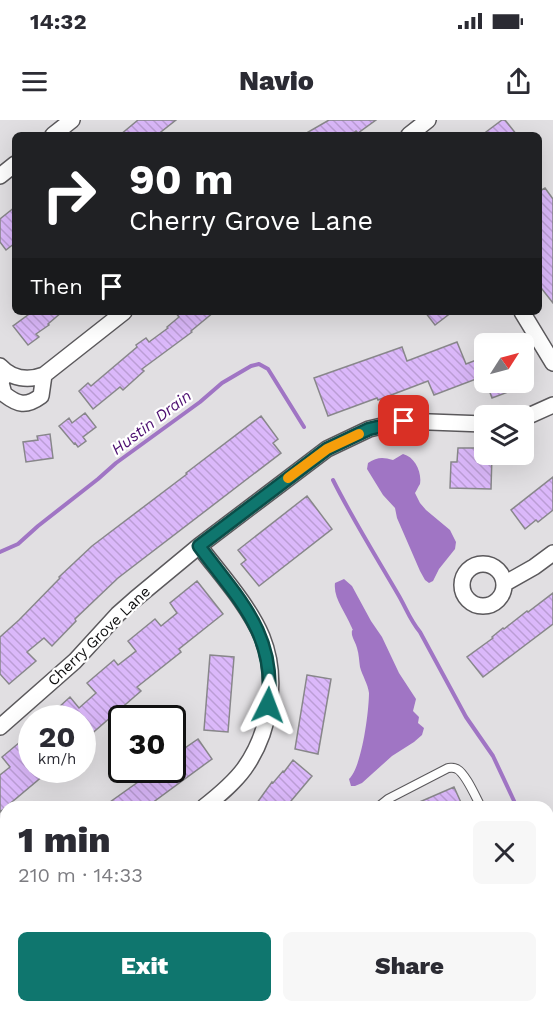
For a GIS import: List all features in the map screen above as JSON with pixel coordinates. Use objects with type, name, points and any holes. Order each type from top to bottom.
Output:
[{"type":"street","points":[[56,132],[72,120]]},
{"type":"street","points":[[413,132],[428,120]]},
{"type":"street","points":[[0,176],[12,166]]},
{"type":"street","points":[[44,375],[41,396],[34,401],[24,404],[4,394],[1,383],[3,369],[20,378],[36,378],[44,375],[120,315]]},
{"type":"street","points":[[524,315],[553,363]]},
{"type":"street","points":[[534,414],[553,405]]},
{"type":"street","name":"Cherry Grove Lane","points":[[0,726],[75,661],[118,614],[199,546],[318,456],[344,440],[369,429],[404,421],[474,424]]},
{"type":"street","points":[[199,546],[250,615],[262,638],[270,673],[267,718],[255,750],[231,784],[211,801]]},
{"type":"street","points":[[504,584],[553,553]]},
{"type":"lane","points":[[386,801],[453,767],[463,775],[478,801]]},
{"type":"shaded area","points":[[403,454],[411,458],[419,470],[420,484],[415,493],[420,503],[450,530],[456,542],[455,549],[439,569],[433,581],[429,583],[420,571],[397,518],[395,508],[383,495],[367,469],[368,463],[374,460],[383,458],[393,460]]},
{"type":"shaded area","points":[[344,579],[352,586],[382,637],[399,673],[416,699],[413,711],[419,717],[418,723],[424,728],[422,735],[414,742],[392,756],[362,783],[355,786],[351,786],[349,779],[354,773],[361,751],[369,693],[360,667],[358,650],[352,635],[353,630],[336,594],[335,583]]},
{"type":"building","points":[[138,120],[176,120],[161,132],[124,132]]},
{"type":"building","points":[[329,120],[376,120],[359,132],[308,132]]},
{"type":"building","points":[[505,120],[515,132],[486,132]]},
{"type":"building","points":[[545,188],[553,199],[553,303],[542,289],[542,190]]},
{"type":"building","points":[[12,209],[12,245],[6,250],[0,242],[0,219]]},
{"type":"building","points":[[28,315],[58,315],[36,334],[39,337],[28,345],[13,326]]},
{"type":"building","points":[[177,315],[210,315],[192,332],[142,369],[144,371],[123,390],[120,387],[93,409],[79,391],[88,383],[91,386],[137,347],[136,345],[146,338],[149,342],[179,317]]},
{"type":"building","points":[[427,315],[448,315],[435,325]]},
{"type":"building","points":[[457,342],[466,364],[474,361],[474,380],[434,395],[428,381],[328,416],[314,378],[402,347],[407,361]]},
{"type":"building","points":[[490,393],[505,393],[492,398]]},
{"type":"building","points":[[85,413],[96,427],[83,437],[86,441],[78,447],[59,426],[69,418],[72,423]]},
{"type":"building","points":[[261,416],[278,439],[273,443],[281,453],[118,578],[75,619],[76,621],[52,646],[44,638],[27,652],[36,661],[9,684],[0,674],[0,637],[92,546]]},
{"type":"building","points":[[50,434],[53,458],[26,462],[23,442],[38,440],[37,436]]},
{"type":"building","points":[[458,448],[474,448],[474,465],[492,465],[491,489],[450,488],[451,462],[457,462]]},
{"type":"building","points":[[553,477],[553,510],[525,529],[511,510]]},
{"type":"building","points":[[307,496],[332,529],[259,586],[241,564],[246,560],[238,550]]},
{"type":"building","points":[[197,581],[223,614],[137,687],[141,691],[125,705],[108,705],[108,720],[96,730],[96,705],[82,705],[96,693],[87,683],[114,660],[118,665],[136,651],[128,641],[155,619],[161,626],[177,613],[170,603]]},
{"type":"building","points":[[553,593],[553,624],[483,677],[467,657]]},
{"type":"building","points":[[210,655],[234,657],[228,732],[204,730]]},
{"type":"building","points":[[307,675],[331,679],[318,754],[295,749]]},
{"type":"building","points":[[70,697],[77,705],[61,705]]},
{"type":"building","points":[[198,739],[212,759],[186,778],[186,747]]},
{"type":"building","points":[[18,744],[18,783],[35,783],[13,801],[0,801],[0,775],[10,767],[2,757]]},
{"type":"building","points":[[293,760],[312,776],[291,801],[258,801],[272,782]]},
{"type":"building","points":[[137,783],[179,783],[155,801],[111,801]]},
{"type":"building","points":[[454,787],[460,801],[422,801]]},
{"type":"waterway","name":"Hustin Drain","points":[[0,552],[18,544],[116,463],[200,402],[222,383],[251,366],[259,364],[268,369],[304,427]]},
{"type":"waterway","name":"Hustin Drain","points":[[333,480],[466,717],[493,756],[514,801]]},
{"type":"slow traffic","points":[[288,478],[327,449],[359,434]]},
{"type":"route","points":[[268,705],[270,673],[262,638],[240,600],[199,546],[327,449],[369,429],[404,421]]}]
